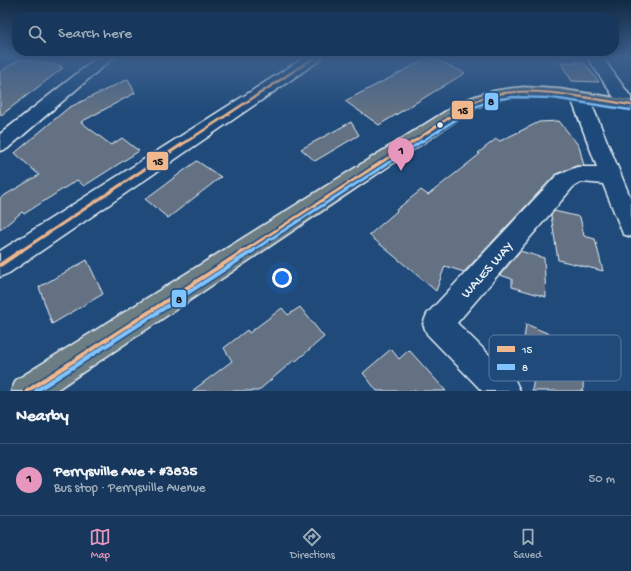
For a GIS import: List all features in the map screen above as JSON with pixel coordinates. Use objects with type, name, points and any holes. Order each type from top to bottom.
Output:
[{"type":"main road","points":[[27,391],[470,104],[490,96],[510,94],[549,95],[629,105]]},
{"type":"street","points":[[0,144],[85,75]]},
{"type":"street","points":[[0,266],[287,75]]},
{"type":"street","points":[[607,75],[629,105]]},
{"type":"street","points":[[580,98],[631,227]]},
{"type":"street","name":"WALES WAY","points":[[489,376],[437,324],[565,181],[574,175],[585,174],[612,178]]},
{"type":"street","name":"WALES WAY","points":[[494,381],[504,391]]},
{"type":"building","points":[[0,75],[53,75],[0,116]]},
{"type":"building","points":[[395,75],[461,75],[379,125],[345,101]]},
{"type":"building","points":[[568,75],[594,75],[599,82],[572,81]]},
{"type":"building","points":[[128,79],[135,93],[81,122],[111,145],[122,138],[139,151],[84,186],[77,180],[24,214],[22,212],[0,230],[0,198],[39,175],[15,153],[68,108]]},
{"type":"building","points":[[559,121],[579,146],[584,166],[576,166],[556,174],[464,272],[445,266],[436,291],[369,235],[397,211],[396,210],[421,190],[428,195],[480,154],[478,153],[496,139],[500,141],[539,122]]},
{"type":"building","points":[[351,122],[359,135],[315,161],[301,149]]},
{"type":"building","points":[[197,161],[221,177],[168,218],[145,199]]},
{"type":"building","points":[[554,211],[580,217],[584,236],[595,239],[603,271],[558,260],[551,215]]},
{"type":"building","points":[[520,251],[544,258],[546,297],[512,287],[512,279],[500,275]]},
{"type":"building","points":[[87,260],[103,294],[52,324],[39,287]]},
{"type":"building","points":[[300,307],[324,337],[258,391],[192,391],[232,361],[224,348],[247,330],[249,333],[282,308],[288,315]]},
{"type":"building","points":[[526,324],[552,335],[525,335]]},
{"type":"building","points":[[391,349],[399,359],[409,350],[446,391],[377,391],[363,373]]},
{"type":"building","points":[[534,381],[583,381],[583,391],[532,391]]},
{"type":"transit line","name":"15","points":[[0,265],[287,75]]},
{"type":"transit line","name":"15","points":[[27,391],[475,102],[493,96],[532,92],[573,95],[631,105]]},
{"type":"transit line","name":"8","points":[[36,391],[477,106],[494,100],[513,97],[533,97],[573,100],[630,110]]},
{"type":"place","name":"Perrysville Ave + #3835","points":[[401,171]]}]
